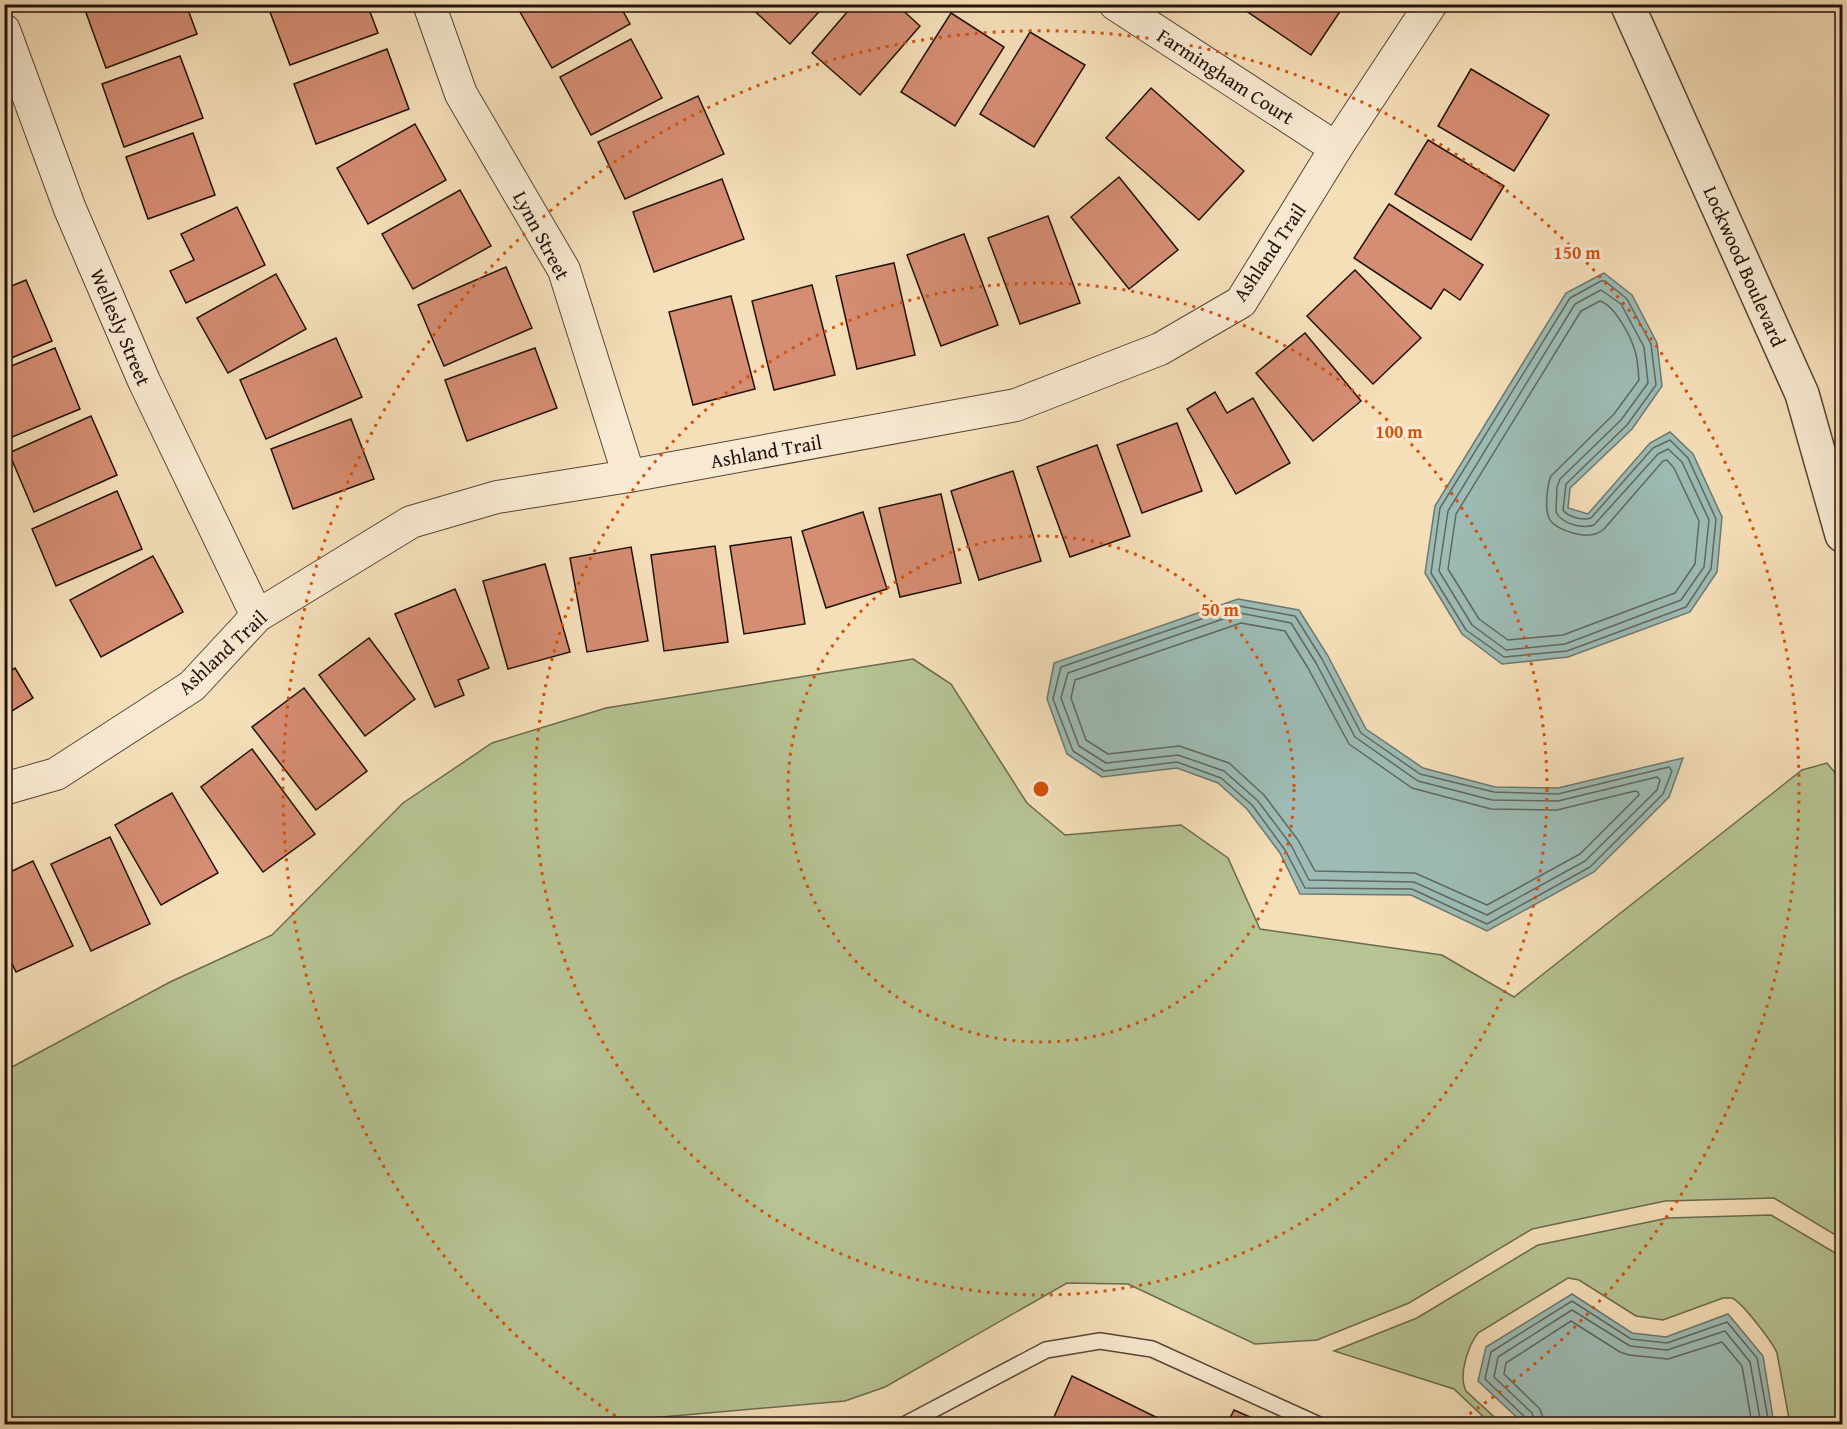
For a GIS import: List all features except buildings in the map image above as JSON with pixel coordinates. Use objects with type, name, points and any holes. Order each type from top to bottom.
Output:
[{"type":"street","name":"Lynn Street","points":[[429,4],[461,94],[564,270],[629,476]]},
{"type":"street","name":"Farmingham Court","points":[[1115,4],[1336,148]]},
{"type":"street","name":"Ashland Trail","points":[[4,789],[56,774],[192,686],[257,616],[411,522],[497,497],[629,476],[1016,405],[1160,349],[1241,302],[1336,148],[1431,4]]},
{"type":"street","name":"Lockwood Boulevard","points":[[1626,4],[1802,394],[1842,535]]},
{"type":"street","name":"Wellesly Street","points":[[4,30],[70,209],[144,381],[257,616]]},
{"type":"lane","points":[[906,1425],[1046,1350],[1100,1341],[1152,1349],[1317,1425]]},
{"type":"green space","points":[[913,659],[951,684],[1027,803],[1065,835],[1181,825],[1228,858],[1260,929],[1442,955],[1514,997],[1802,770],[1827,763],[1842,781],[1842,1239],[1774,1198],[1665,1201],[1532,1229],[1409,1303],[1317,1340],[1255,1344],[1128,1284],[1067,1283],[885,1387],[845,1401],[582,1424],[5,1424],[4,1074],[14,1066],[170,982],[272,935],[403,803],[492,743],[606,708]]},
{"type":"green space","points":[[1771,1215],[1842,1257],[1842,1424],[1790,1424],[1777,1353],[1757,1323],[1732,1298],[1723,1298],[1663,1320],[1636,1316],[1579,1280],[1568,1278],[1478,1333],[1471,1345],[1465,1361],[1463,1377],[1466,1391],[1502,1424],[1491,1424],[1454,1389],[1334,1351],[1417,1318],[1538,1245],[1668,1218]]},
{"type":"water","points":[[1604,273],[1632,295],[1657,343],[1662,386],[1632,429],[1570,488],[1568,508],[1588,514],[1650,443],[1670,432],[1693,454],[1722,517],[1717,572],[1690,612],[1568,657],[1502,664],[1462,634],[1425,573],[1435,506],[1566,293]]},
{"type":"water","points":[[1238,599],[1299,610],[1328,656],[1366,729],[1423,768],[1495,787],[1558,788],[1683,758],[1669,797],[1594,872],[1487,931],[1411,895],[1300,894],[1280,853],[1247,809],[1218,783],[1177,768],[1102,777],[1067,754],[1047,699],[1054,663]]},
{"type":"water","points":[[1572,1294],[1632,1333],[1666,1337],[1728,1314],[1763,1356],[1774,1424],[1524,1424],[1478,1381],[1486,1347]]}]
